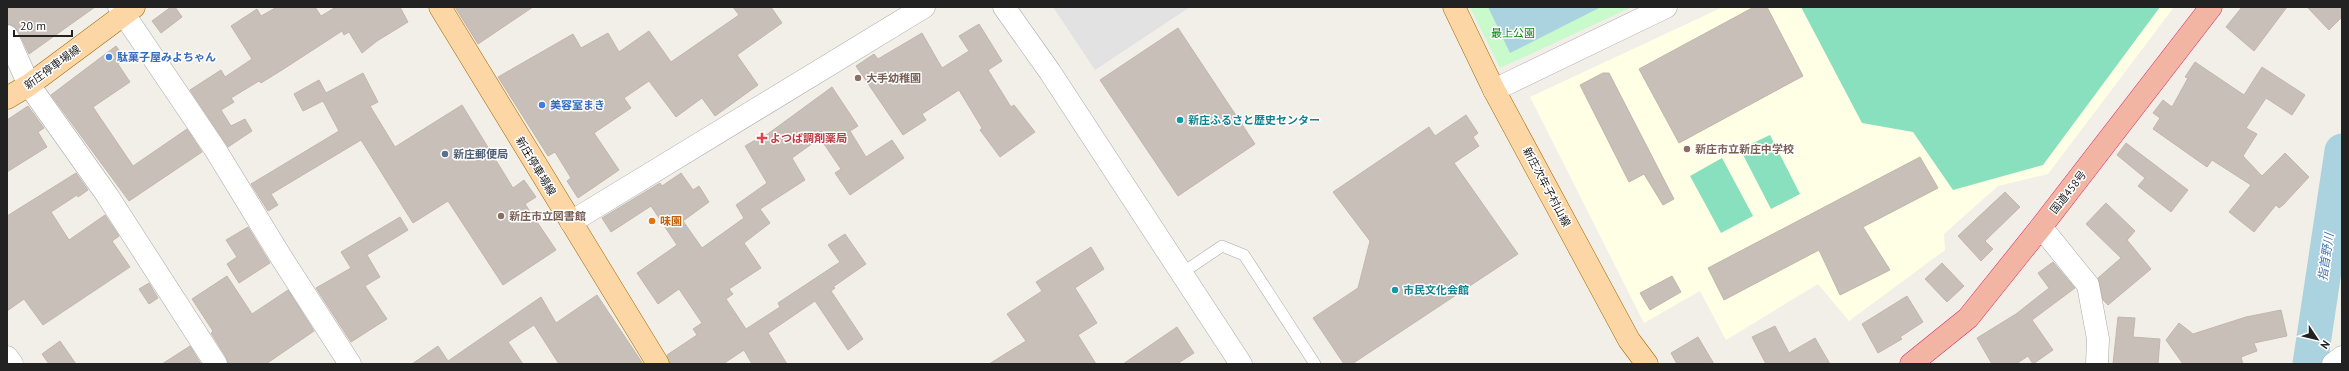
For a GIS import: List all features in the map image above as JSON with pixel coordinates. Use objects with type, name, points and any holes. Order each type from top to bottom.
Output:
[{"type":"highway","name":"国道458号","points":[[1911,364],[1968,318],[2041,227],[2211,7]]},
{"type":"main road","name":"新庄停車場線","points":[[440,7],[658,364]]},
{"type":"main road","name":"新庄次年子村山線","points":[[1454,7],[1494,90],[1629,340],[1647,364]]},
{"type":"main road","name":"新庄停車場線","points":[[7,98],[28,85],[126,9]]},
{"type":"street","points":[[571,222],[924,7]]},
{"type":"street","points":[[1004,7],[1050,72],[1241,364]]},
{"type":"street","points":[[1494,90],[1666,7]]},
{"type":"street","points":[[126,9],[281,257],[350,364]]},
{"type":"street","points":[[7,36],[28,85],[107,195],[216,364]]},
{"type":"street","points":[[2041,227],[2088,285],[2098,339],[2097,364]]},
{"type":"street","points":[[7,357],[12,364]]},
{"type":"street","points":[[2332,364],[2342,357]]},
{"type":"lane","points":[[1182,273],[1222,246],[1244,256],[1315,364]]},
{"type":"shaded area","points":[[1053,7],[1190,7],[1095,70]]},
{"type":"shaded area","name":"新庄市立新庄中学校","points":[[1723,7],[2174,7],[2048,174],[1998,186],[1944,234],[1945,250],[1849,321],[1818,284],[1726,340],[1700,291],[1644,323],[1530,97]]},
{"type":"green space","name":"最上公園","points":[[1470,7],[1632,7],[1500,68]]},
{"type":"green space","points":[[1801,7],[2160,7],[2043,165],[1953,190],[1913,132],[1862,123]]},
{"type":"green space","points":[[1770,135],[1800,194],[1771,209],[1740,149]]},
{"type":"green space","points":[[1722,158],[1753,216],[1721,233],[1690,176]]},
{"type":"water","points":[[1488,7],[1601,7],[1510,53]]},
{"type":"building","points":[[7,7],[95,7],[29,54],[18,31],[14,26],[7,24]]},
{"type":"building","points":[[171,7],[175,7],[182,17],[161,33],[152,21]]},
{"type":"building","points":[[277,7],[315,7],[321,16],[336,7],[400,7],[408,22],[377,41],[362,53],[349,32],[344,35],[342,31],[261,83],[259,81],[231,98],[234,102],[221,110],[231,126],[245,119],[252,131],[228,147],[190,90],[221,70],[225,77],[252,59],[231,26],[257,9],[261,16]]},
{"type":"building","points":[[455,7],[533,7],[478,44]]},
{"type":"building","points":[[733,7],[771,7],[782,23],[737,55],[758,85],[715,116],[702,98],[676,117],[649,81],[624,98],[631,108],[594,133],[619,170],[578,198],[567,181],[571,178],[555,152],[548,156],[498,77],[573,34],[581,48],[608,33],[619,52],[649,31],[671,62],[739,15]]},
{"type":"building","points":[[1754,7],[1767,7],[1803,76],[1679,143],[1639,69]]},
{"type":"building","points":[[2242,7],[2287,7],[2254,51],[2226,27]]},
{"type":"building","points":[[2307,7],[2342,7],[2342,17],[2329,30]]},
{"type":"building","points":[[979,24],[1002,61],[988,70],[1011,107],[1014,105],[1035,132],[1000,157],[980,130],[982,128],[959,90],[922,114],[926,120],[903,135],[856,66],[874,54],[878,59],[922,33],[942,68],[969,51],[959,36]]},
{"type":"building","points":[[1178,28],[1255,144],[1178,196],[1100,80]]},
{"type":"building","points":[[116,46],[125,59],[118,64],[130,82],[93,107],[133,166],[187,129],[202,152],[129,201],[51,95]]},
{"type":"building","points":[[2195,62],[2244,95],[2262,67],[2305,95],[2292,115],[2266,98],[2246,128],[2257,134],[2243,156],[2262,176],[2285,153],[2309,177],[2283,205],[2279,208],[2276,205],[2254,232],[2229,212],[2251,185],[2212,160],[2207,167],[2153,129],[2160,118],[2153,113],[2163,100],[2172,107],[2188,78],[2185,77]]},
{"type":"building","points":[[363,73],[378,102],[370,106],[395,147],[462,105],[513,188],[524,180],[536,197],[525,204],[556,250],[503,285],[448,201],[413,223],[361,140],[271,194],[278,205],[268,211],[251,184],[339,131],[323,101],[303,111],[294,94],[319,80],[326,93]]},
{"type":"building","points":[[1603,73],[1609,73],[1674,199],[1663,205],[1644,174],[1629,182],[1580,85]]},
{"type":"building","points":[[832,87],[858,126],[850,131],[866,157],[892,140],[904,158],[850,195],[835,173],[841,169],[820,138],[792,158],[805,180],[760,209],[770,223],[744,243],[761,268],[729,289],[733,294],[726,299],[746,329],[780,307],[778,303],[840,262],[828,245],[845,234],[866,264],[833,287],[835,288],[831,291],[863,339],[848,350],[815,301],[768,333],[787,364],[752,364],[744,350],[723,364],[670,364],[667,355],[697,335],[693,329],[702,323],[679,289],[658,304],[637,273],[677,245],[651,206],[611,232],[602,218],[660,183],[662,186],[681,173],[693,190],[699,186],[709,202],[683,221],[702,248],[744,218],[736,205],[767,183],[745,146],[764,135],[765,136]]},
{"type":"building","points":[[28,106],[44,128],[38,132],[47,147],[7,172],[7,120]]},
{"type":"building","points":[[1466,115],[1478,133],[1473,137],[1479,146],[1454,163],[1518,254],[1352,364],[1344,364],[1313,318],[1358,288],[1370,241],[1333,192],[1429,127],[1435,136]]},
{"type":"building","points":[[2126,143],[2188,190],[2171,212],[2138,186],[2145,178],[2117,155]]},
{"type":"building","points":[[1920,157],[1938,188],[1863,227],[1890,270],[1840,295],[1819,250],[1724,300],[1708,268]]},
{"type":"building","points":[[76,173],[88,190],[78,197],[77,195],[51,212],[69,240],[105,215],[119,236],[112,241],[130,267],[43,325],[24,299],[7,311],[7,216]]},
{"type":"building","points":[[2005,192],[2020,207],[1985,241],[1993,249],[1981,261],[1958,236]]},
{"type":"building","points":[[2106,203],[2135,231],[2127,240],[2151,269],[2108,305],[2103,300],[2098,278],[2121,258],[2086,224]]},
{"type":"building","points":[[400,217],[408,230],[367,255],[380,277],[365,286],[387,319],[351,342],[316,288],[351,268],[341,252]]},
{"type":"building","points":[[248,227],[270,263],[239,283],[227,264],[237,257],[226,240]]},
{"type":"building","points":[[1091,247],[1104,269],[1075,288],[1097,323],[1078,335],[1096,364],[989,364],[1026,341],[1007,314],[1042,291],[1036,282]]},
{"type":"building","points":[[2053,262],[2075,288],[2032,320],[2053,350],[2033,364],[2028,356],[2016,364],[1992,364],[1977,338],[2016,314],[2049,288],[2038,273]]},
{"type":"building","points":[[1942,263],[1964,286],[1947,302],[1925,279]]},
{"type":"building","points":[[227,276],[252,314],[288,290],[314,331],[266,364],[228,364],[226,357],[211,333],[213,331],[192,299]]},
{"type":"building","points":[[1672,276],[1681,292],[1650,310],[1640,293]]},
{"type":"building","points":[[149,283],[158,298],[149,304],[139,289]]},
{"type":"building","points":[[597,295],[643,364],[559,364],[534,325],[508,342],[523,364],[412,364],[438,346],[448,361],[541,297],[556,323]]},
{"type":"building","points":[[1907,296],[1923,322],[1900,337],[1902,339],[1878,353],[1862,324]]},
{"type":"building","points":[[2281,310],[2287,336],[2254,343],[2257,351],[2241,357],[2243,364],[2183,364],[2166,340],[2179,323],[2193,334],[2246,317]]},
{"type":"building","points":[[2118,317],[2135,318],[2133,337],[2160,339],[2158,364],[2113,364]]},
{"type":"building","points":[[1775,326],[1789,353],[1815,338],[1830,364],[1766,364],[1752,337]]},
{"type":"building","points":[[1177,327],[1194,353],[1177,364],[1123,364]]},
{"type":"building","points":[[1698,337],[1714,364],[1677,364],[1671,353]]},
{"type":"building","points":[[60,341],[76,364],[49,364],[42,354]]},
{"type":"building","points":[[190,346],[201,364],[162,364]]},
{"type":"waterway","name":"指首野川","points":[[2310,364],[2342,151]]},
{"type":"place","name":"駄菓子屋みよちゃん","points":[[109,57]]},
{"type":"place","name":"大手幼稚園","points":[[858,78]]},
{"type":"place","name":"美容室まき","points":[[542,105]]},
{"type":"place","name":"新庄ふるさと歴史センター","points":[[1180,120]]},
{"type":"place","name":"よつば調剤薬局","points":[[762,138]]},
{"type":"place","name":"新庄市立新庄中学校","points":[[1687,149]]},
{"type":"place","name":"新庄郵便局","points":[[445,154]]},
{"type":"place","name":"新庄市立図書館","points":[[501,216]]},
{"type":"place","name":"味園","points":[[652,221]]},
{"type":"place","name":"市民文化会館","points":[[1395,290]]}]
